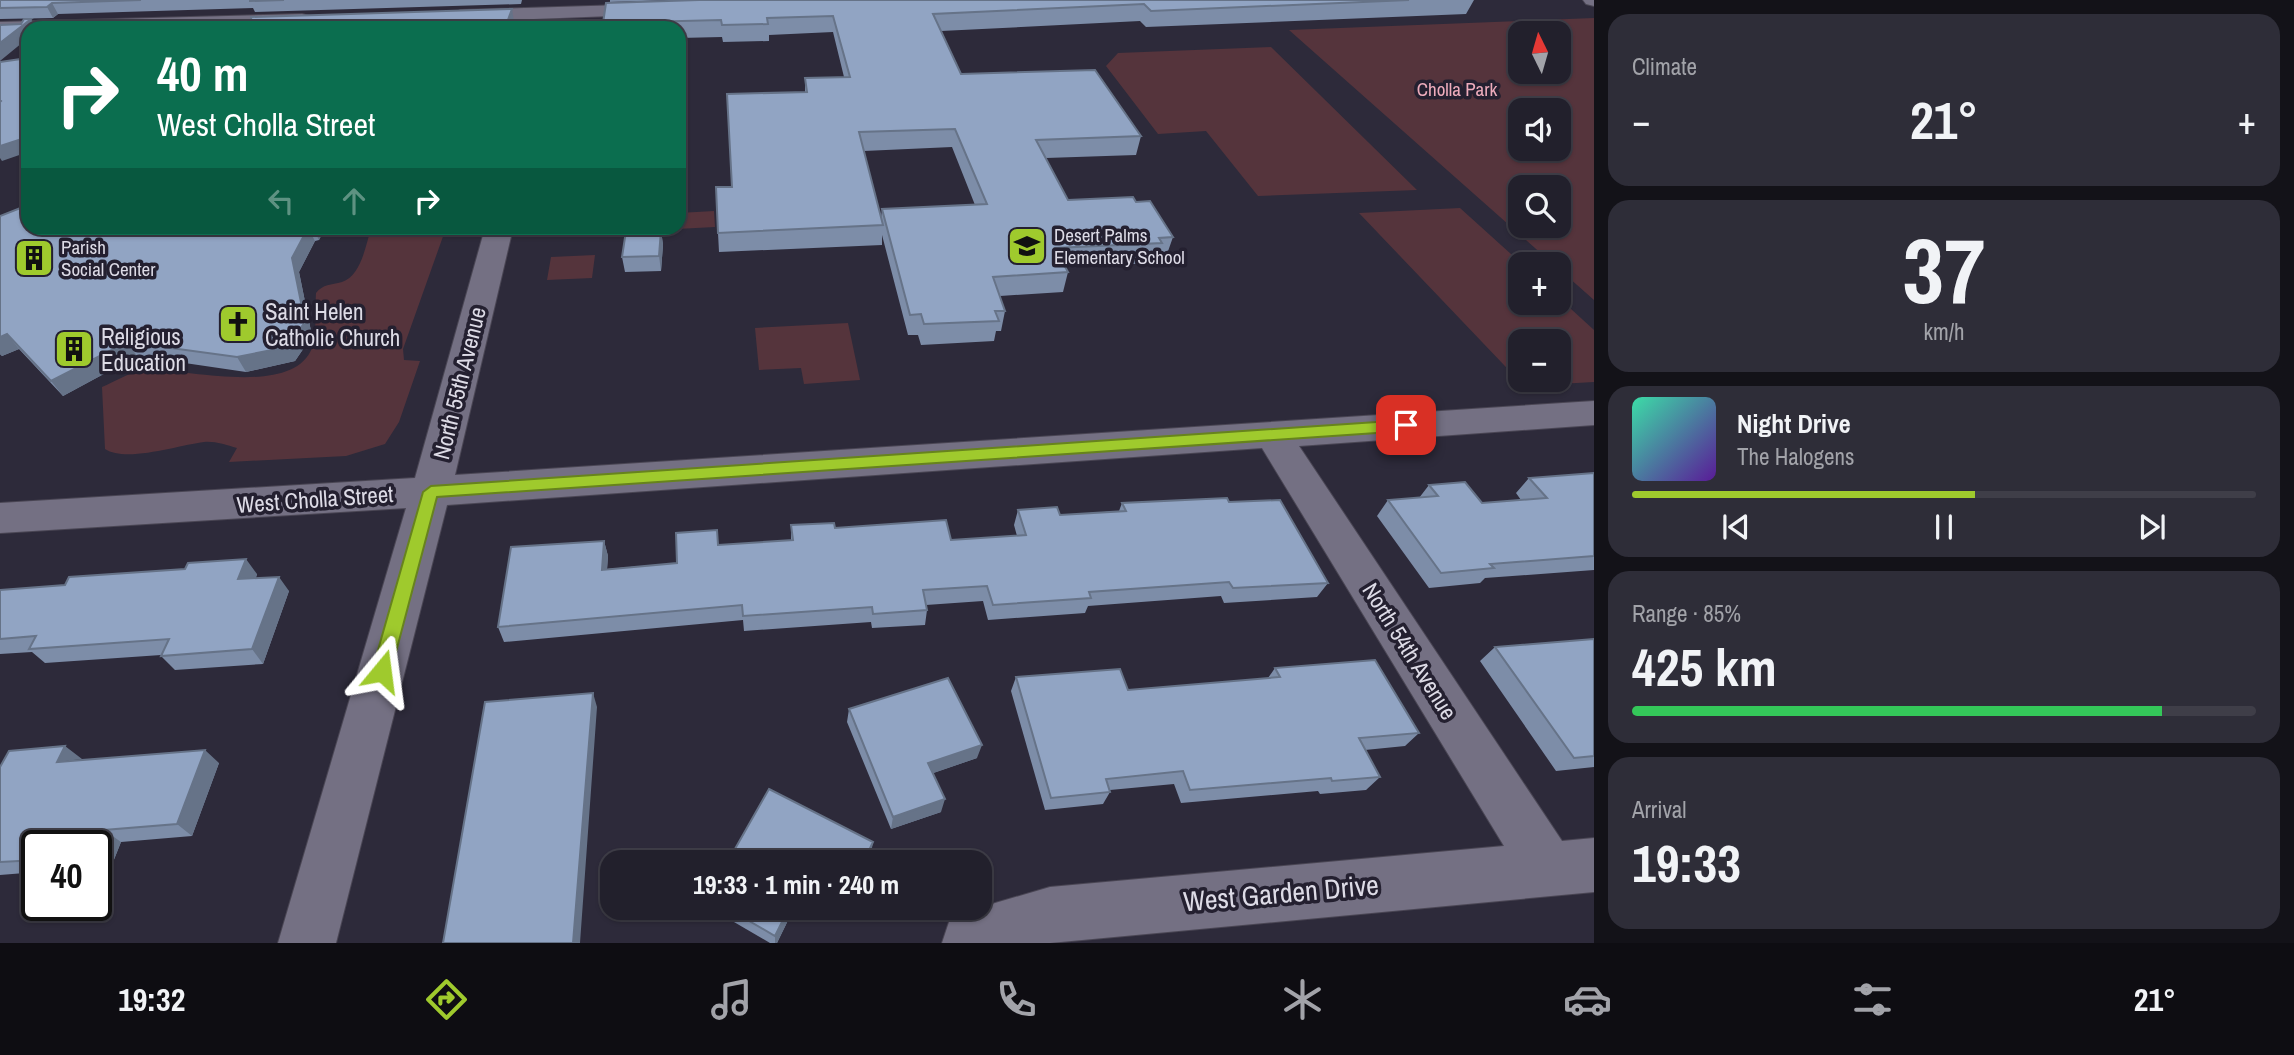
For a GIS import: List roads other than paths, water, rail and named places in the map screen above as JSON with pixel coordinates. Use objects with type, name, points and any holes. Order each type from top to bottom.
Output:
[{"type":"street","points":[[440,17],[674,10]]},
{"type":"street","points":[[284,21],[316,20]]},
{"type":"street","points":[[0,28],[21,28]]},
{"type":"street","name":"North 55th Avenue","points":[[307,943],[431,492],[497,235]]},
{"type":"street","name":"West Cholla Street","points":[[0,518],[431,492],[1594,414]]},
{"type":"street","name":"North 54th Avenue","points":[[1272,434],[1572,867]]},
{"type":"street","name":"West Garden Drive","points":[[971,939],[1050,915],[1572,867]]},
{"type":"place","name":"Desert Palms Elementary School","points":[[1027,246]]},
{"type":"place","name":"Parish Social Center","points":[[34,258]]},
{"type":"place","name":"Saint Helen Catholic Church","points":[[238,324]]},
{"type":"place","name":"Religious Education","points":[[74,349]]},
{"type":"park label","name":"Cholla Park","points":[[1457,89]]}]
